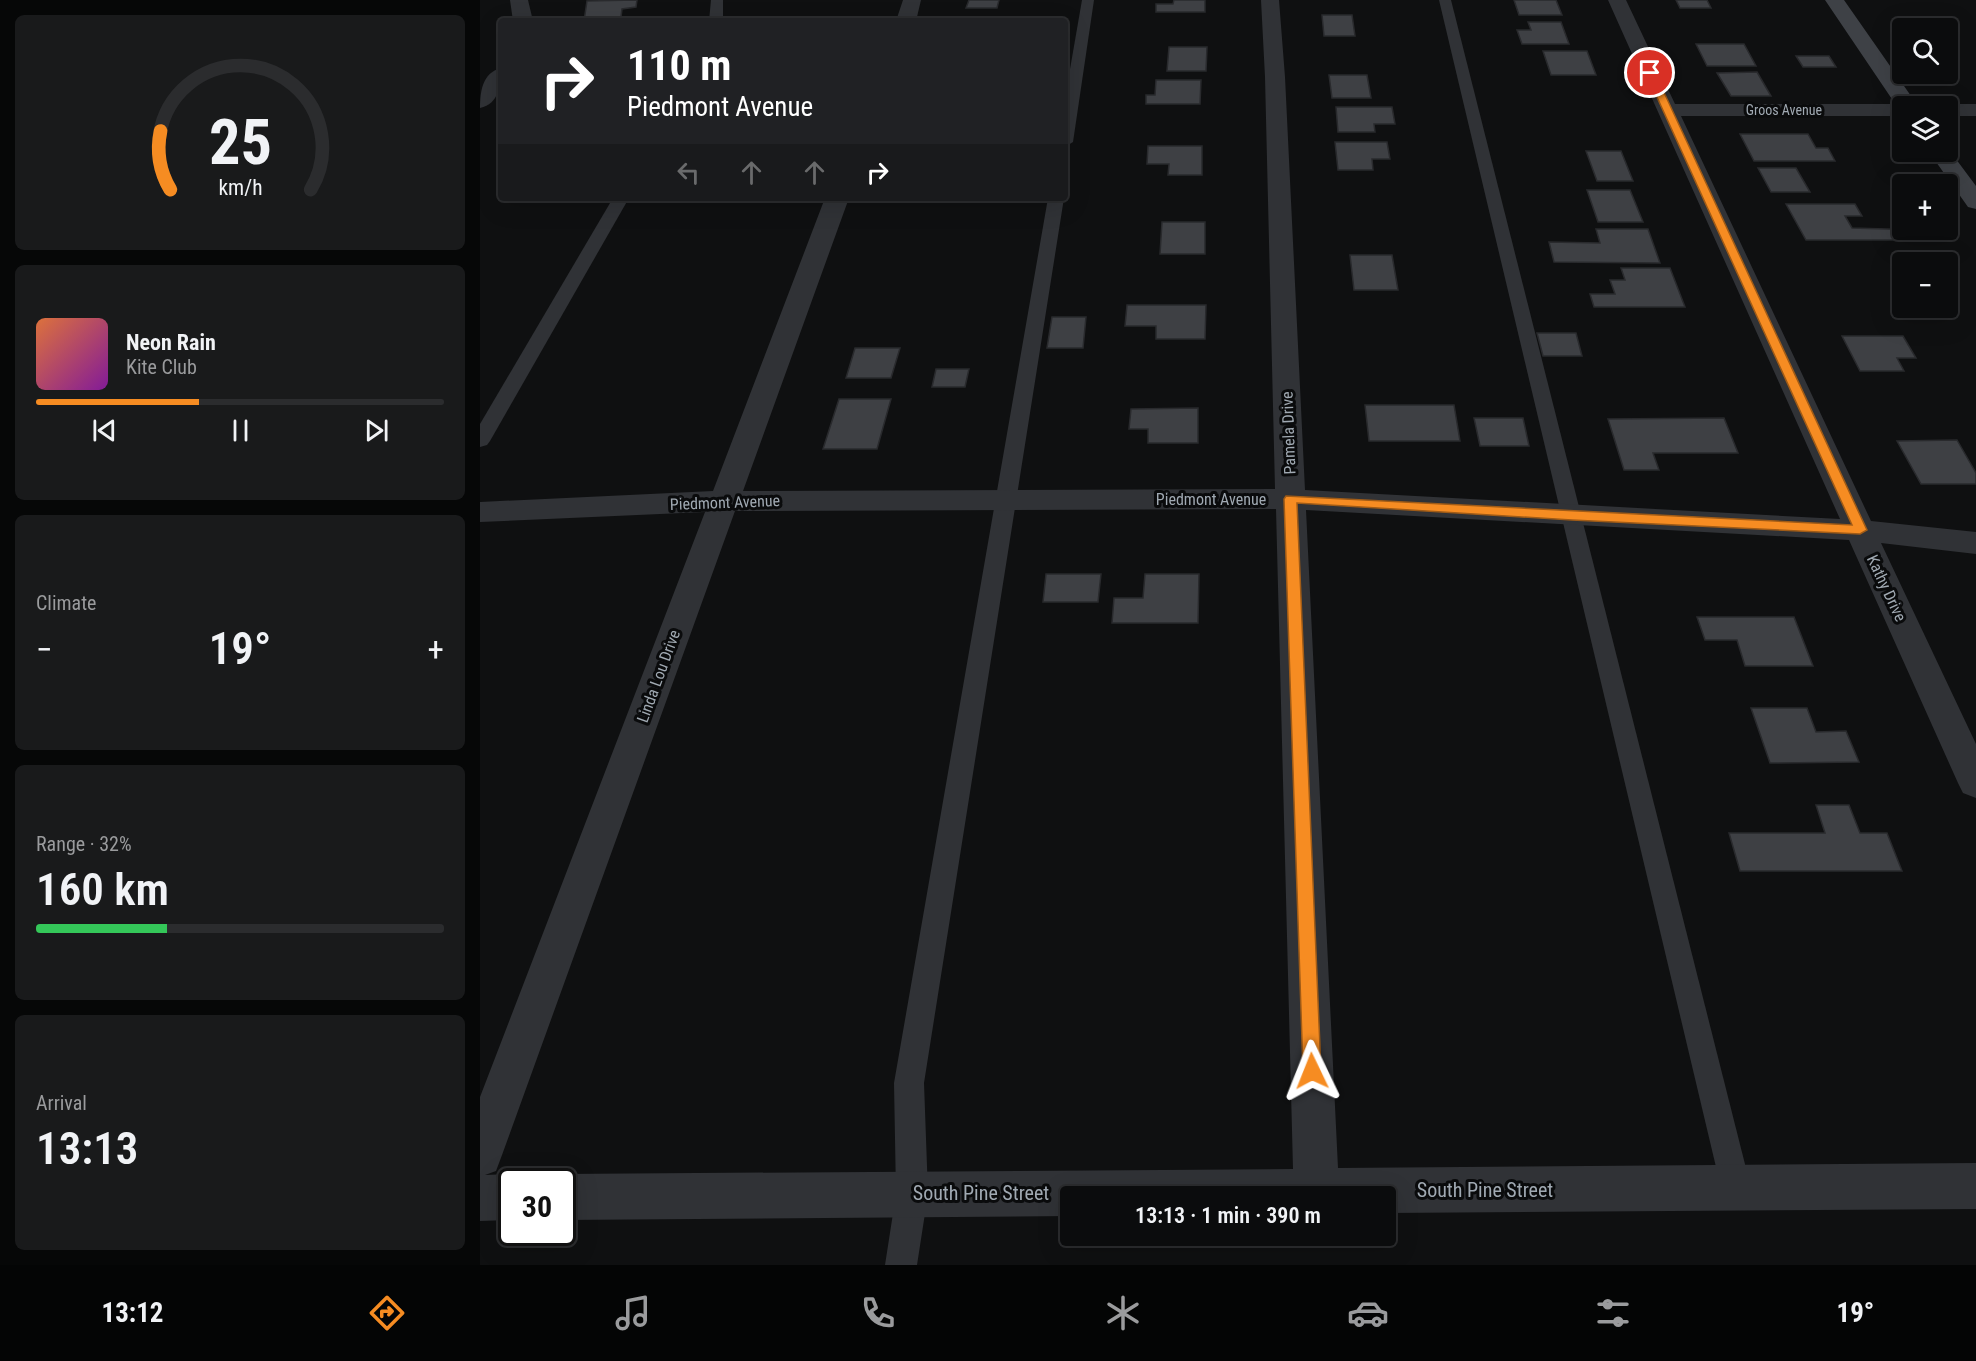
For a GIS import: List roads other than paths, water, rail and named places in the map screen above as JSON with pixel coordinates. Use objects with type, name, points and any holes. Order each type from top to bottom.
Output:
[{"type":"main road","points":[[1834,0],[1901,96]]},
{"type":"main road","points":[[1947,162],[1976,202]]},
{"type":"street","points":[[519,0],[522,18]]},
{"type":"street","points":[[907,18],[912,0]]},
{"type":"street","name":"Pamela Drive","points":[[1270,0],[1275,77],[1316,1186]]},
{"type":"street","name":"Kathy Drive","points":[[1617,0],[1976,783]]},
{"type":"street","points":[[480,102],[498,78]]},
{"type":"street","name":"Groos Avenue","points":[[1667,110],[1892,110]]},
{"type":"street","points":[[1958,110],[1976,110]]},
{"type":"street","name":"Linda Lou Drive","points":[[480,1155],[836,201]]},
{"type":"street","name":"Piedmont Avenue","points":[[480,512],[723,501],[1290,499],[1860,530],[1976,543]]},
{"type":"street","name":"South Pine Street","points":[[1396,1190],[1976,1186]]},
{"type":"street","name":"South Pine Street","points":[[576,1197],[1060,1193]]},
{"type":"street","points":[[480,1198],[498,1197]]},
{"type":"lane","points":[[716,18],[717,0]]},
{"type":"lane","points":[[1068,123],[1088,0]]},
{"type":"lane","points":[[1445,0],[1736,1188]]},
{"type":"lane","points":[[480,441],[619,201]]},
{"type":"lane","points":[[901,1265],[912,1194],[909,1083],[1008,499],[1056,201]]}]
